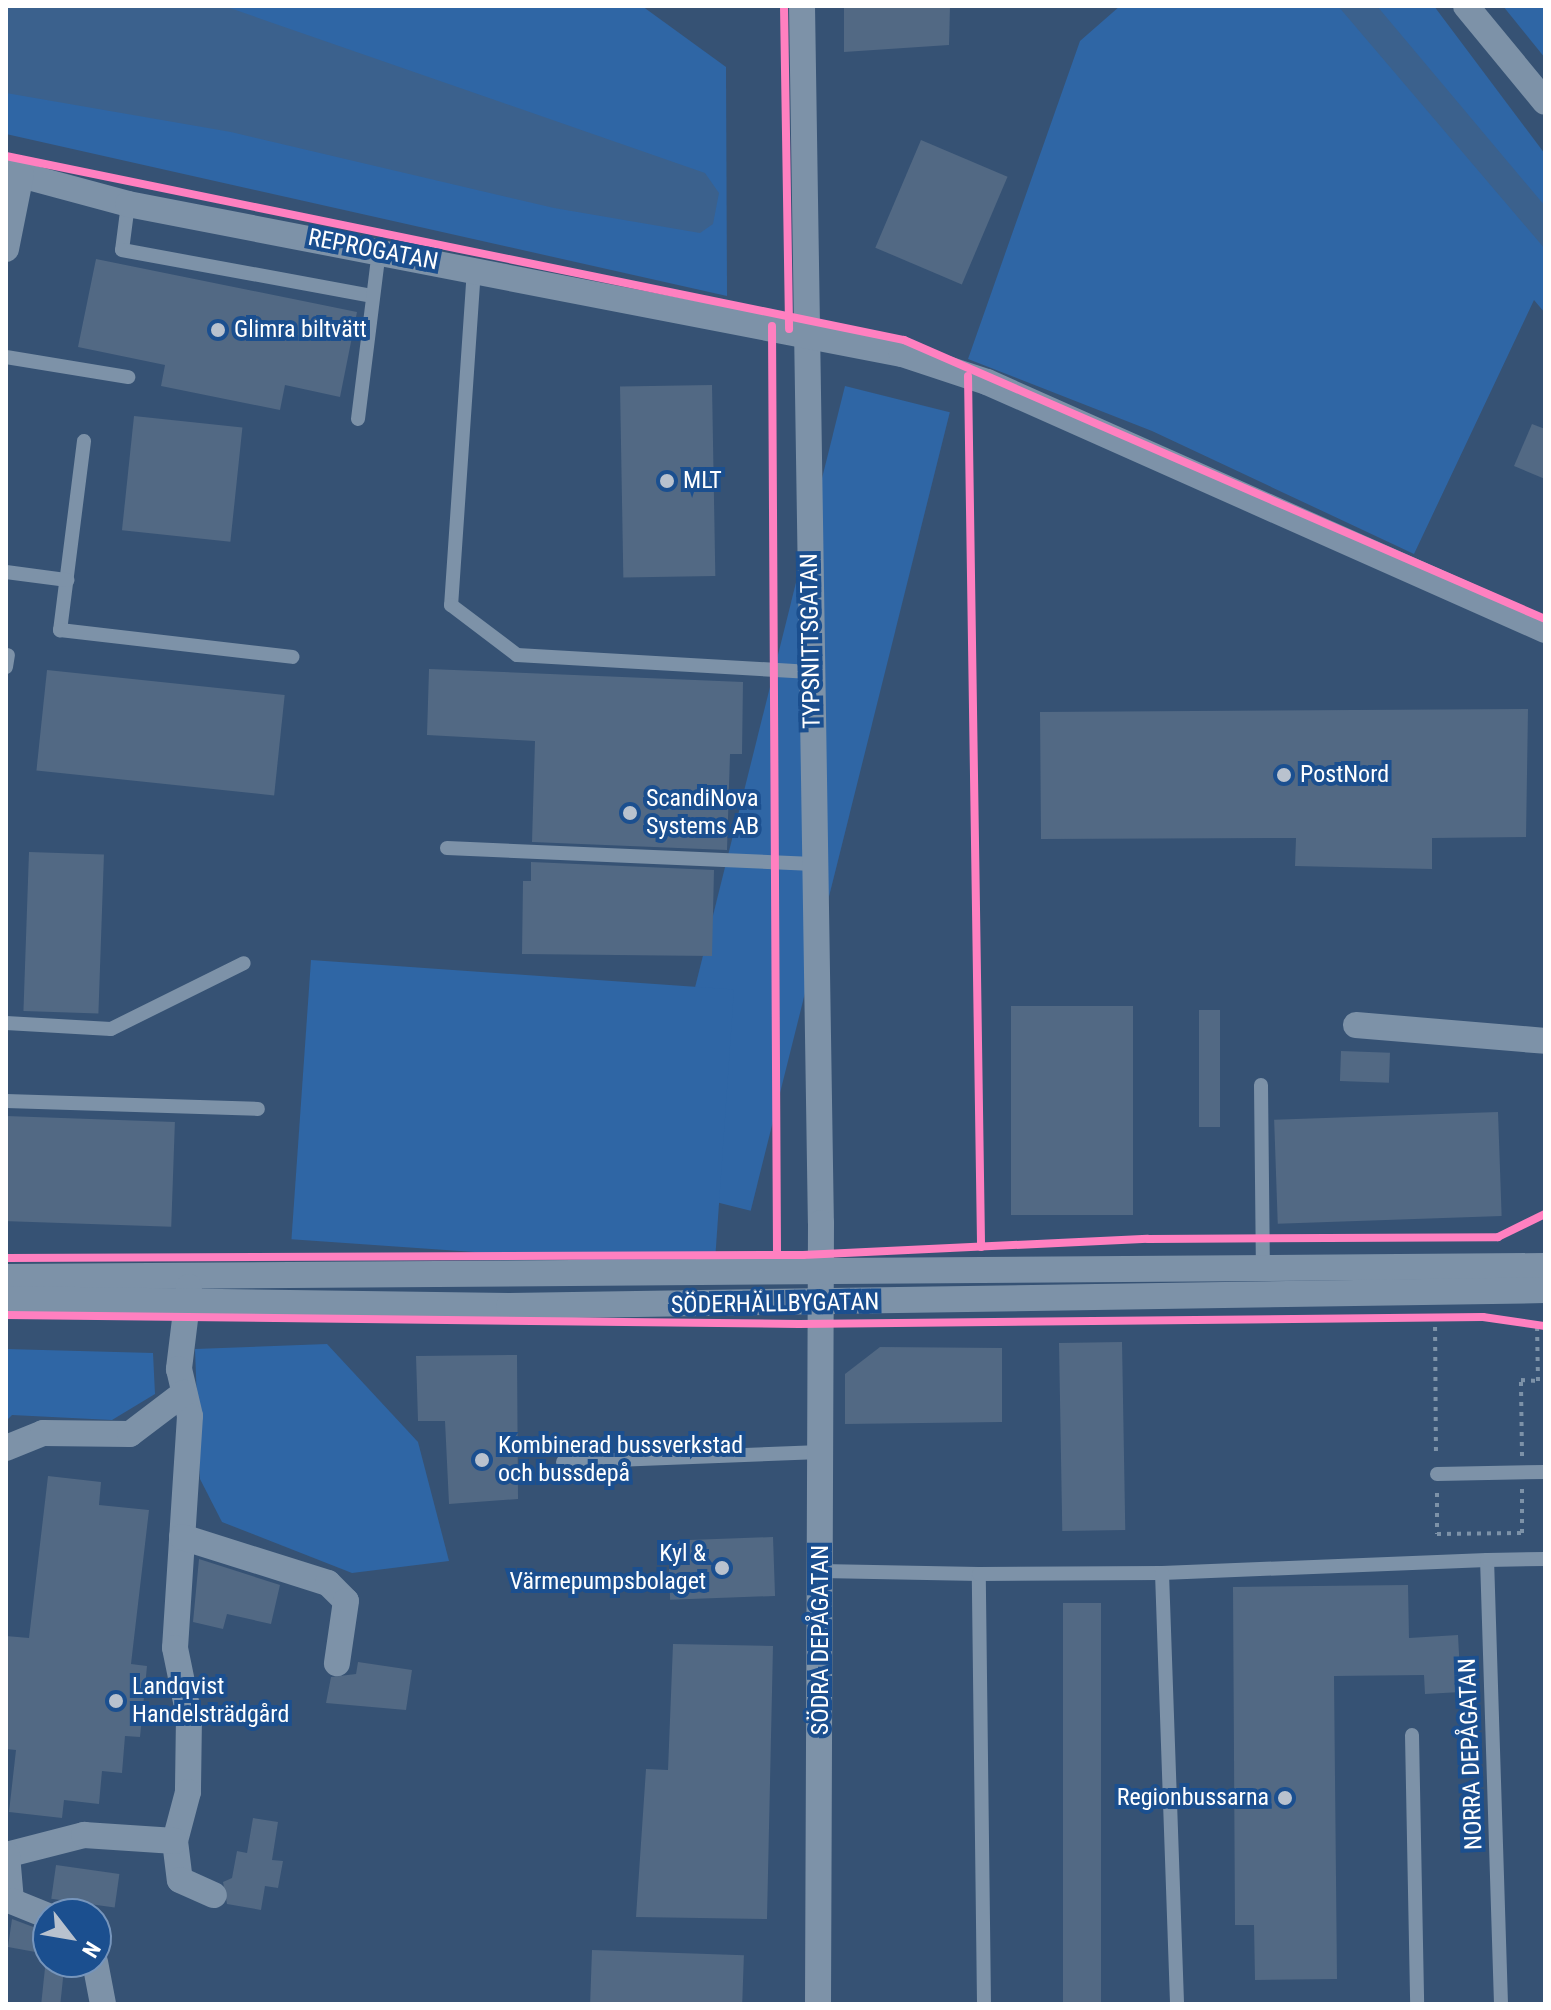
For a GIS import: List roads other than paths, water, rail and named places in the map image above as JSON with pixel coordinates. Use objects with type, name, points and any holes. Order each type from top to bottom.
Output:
[{"type":"street","name":"TYPSNITTSGATAN","points":[[802,6],[821,1276]]},
{"type":"street","points":[[1466,6],[1545,102]]},
{"type":"street","name":"REPROGATAN","points":[[13,173],[128,204],[806,332],[987,382],[1545,630]]},
{"type":"street","points":[[6,249],[13,173]]},
{"type":"street","points":[[1356,1025],[1545,1041]]},
{"type":"street","name":"SÖDERHÄLLBYGATAN","points":[[6,1299],[188,1290],[821,1276],[1545,1266]]},
{"type":"street","name":"SÖDRA DEPÅGATAN","points":[[818,2004],[821,1276]]},
{"type":"street","name":"SÖDERHÄLLBYGATAN","points":[[6,1277],[188,1290],[821,1304],[1545,1290]]},
{"type":"street","points":[[188,1290],[179,1369],[190,1416],[175,1648],[189,1716],[188,1792],[175,1841],[180,1880],[214,1895]]},
{"type":"street","points":[[6,1448],[43,1433],[130,1434],[184,1393]]},
{"type":"street","points":[[182,1537],[328,1583],[346,1601],[337,1663]]},
{"type":"street","points":[[32,1910],[11,1901],[6,1855],[84,1835],[175,1841]]},
{"type":"street","points":[[98,1978],[103,2004]]},
{"type":"lane","points":[[128,204],[122,250],[373,296]]},
{"type":"lane","points":[[358,419],[379,251]]},
{"type":"lane","points":[[474,269],[451,605],[517,655],[811,672]]},
{"type":"lane","points":[[6,357],[128,377]]},
{"type":"lane","points":[[84,441],[60,630],[292,657]]},
{"type":"lane","points":[[6,572],[67,580]]},
{"type":"lane","points":[[447,848],[814,864]]},
{"type":"lane","points":[[6,1023],[111,1029],[244,963]]},
{"type":"lane","points":[[1261,1085],[1263,1271]]},
{"type":"lane","points":[[6,1101],[258,1109]]},
{"type":"lane","points":[[563,1462],[821,1452]]},
{"type":"lane","points":[[1437,1474],[1545,1472]]},
{"type":"lane","points":[[821,1571],[1162,1573],[1545,1559]]},
{"type":"lane","name":"NORRA DEPÅGATAN","points":[[1487,1560],[1501,2004]]},
{"type":"lane","points":[[1162,1573],[1177,2004]]},
{"type":"lane","points":[[979,1574],[984,2004]]},
{"type":"lane","points":[[1412,1735],[1417,2004]]},
{"type":"place","name":"Glimra biltvätt","points":[[218,330]]},
{"type":"place","name":"MLT","points":[[667,481]]},
{"type":"place","name":"PostNord","points":[[1284,775]]},
{"type":"place","name":"ScandiNova Systems AB","points":[[630,813]]},
{"type":"place","name":"Kombinerad bussverkstad och bussdepå","points":[[482,1460]]},
{"type":"place","name":"Kyl & Värmepumpsbolaget","points":[[722,1568]]},
{"type":"place","name":"Landqvist Handelsträdgård","points":[[116,1701]]},
{"type":"place","name":"Regionbussarna","points":[[1285,1798]]}]
